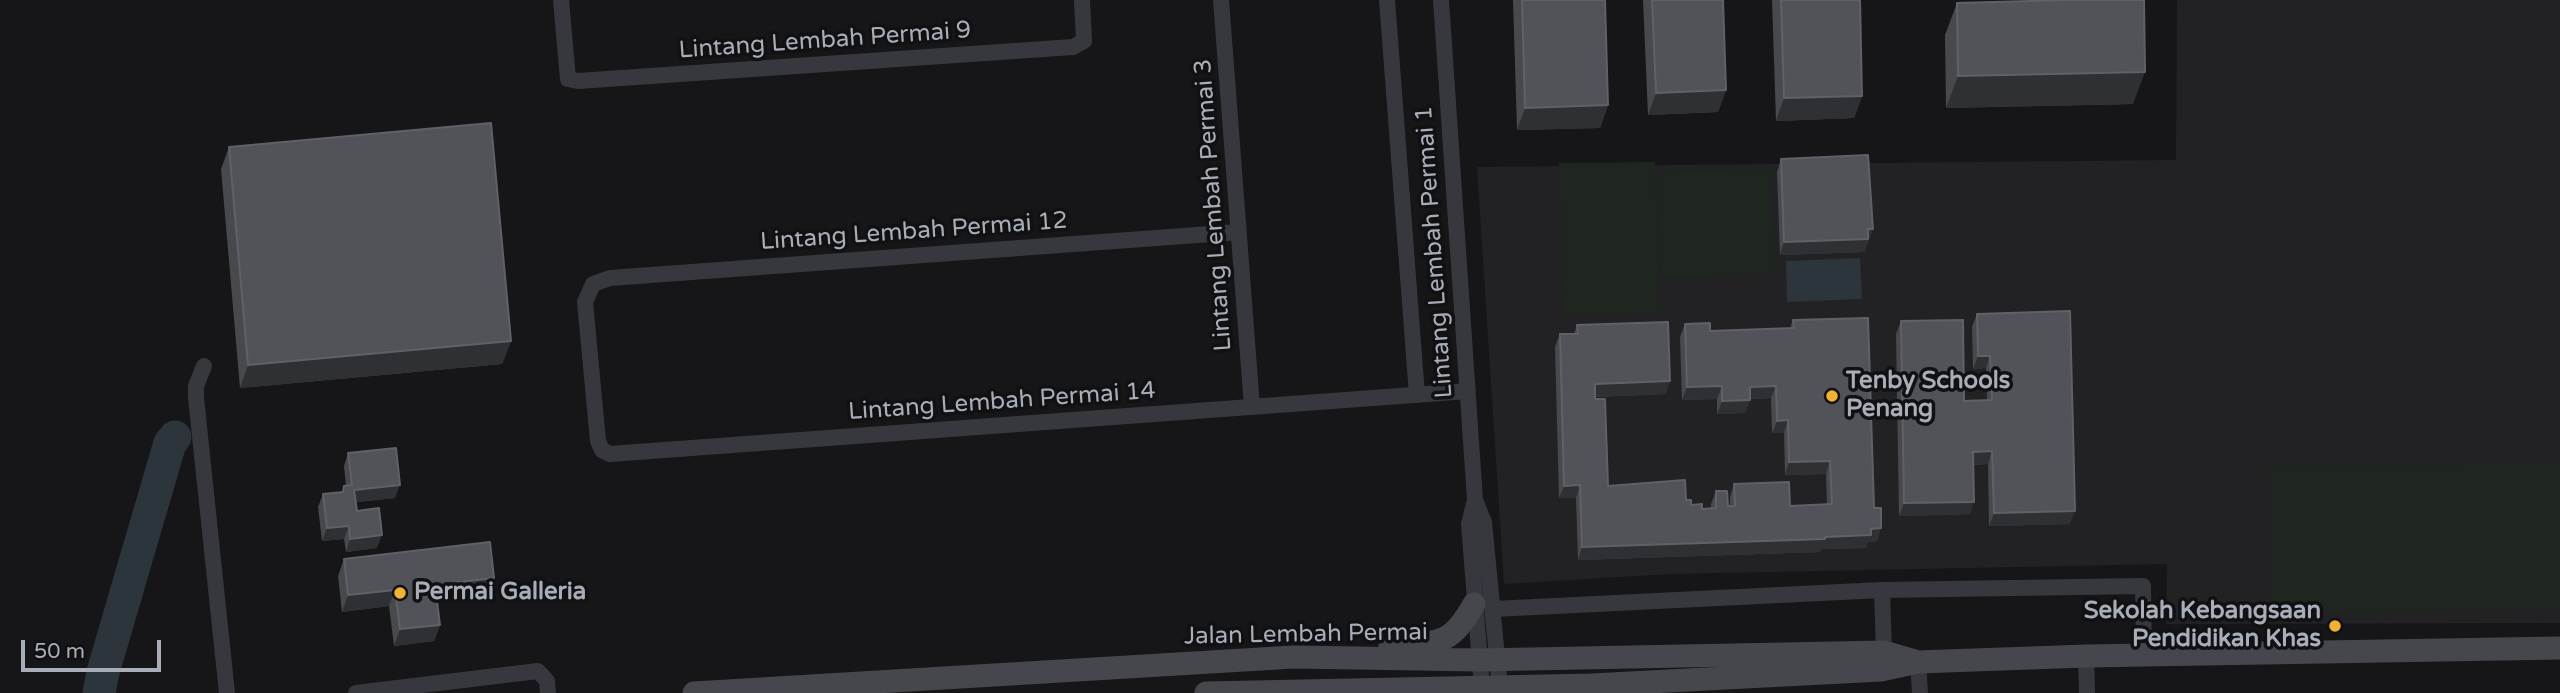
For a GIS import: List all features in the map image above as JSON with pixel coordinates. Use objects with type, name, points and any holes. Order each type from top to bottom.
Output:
[{"type":"main road","points":[[1294,657],[1356,646],[1446,639],[1483,606]]},
{"type":"main road","name":"Jalan Lembah Permai","points":[[1206,693],[1491,688],[1881,670],[1919,662],[2086,656],[2560,648]]},
{"type":"main road","name":"Jalan Lembah Permai","points":[[694,693],[1294,657],[1488,660],[1884,652],[1919,662]]},
{"type":"street","name":"Lintang Lembah Permai 9","points":[[561,0],[568,79],[578,81],[1073,47],[1084,41],[1082,0]]},
{"type":"street","name":"Lintang Lembah Permai 3","points":[[1221,0],[1252,407]]},
{"type":"street","name":"Lintang Lembah Permai 1","points":[[1387,0],[1417,395]]},
{"type":"street","name":"Lintang Lembah Permai 1","points":[[1441,0],[1475,500],[1469,524],[1483,606],[1491,688]]},
{"type":"street","name":"Lintang Lembah Permai 12","points":[[598,441],[585,302],[593,284],[610,278],[1238,232]]},
{"type":"street","points":[[204,366],[196,386],[227,693]]},
{"type":"street","name":"Lintang Lembah Permai 14","points":[[598,441],[602,450],[610,454],[1468,391]]},
{"type":"street","points":[[1483,606],[1882,590],[2143,586],[2144,655]]},
{"type":"street","points":[[1882,590],[1884,652]]},
{"type":"street","points":[[2086,656],[2087,693]]},
{"type":"street","points":[[1919,662],[1920,693]]},
{"type":"street","points":[[356,693],[538,671],[548,681],[548,693]]},
{"type":"shaded area","points":[[2177,0],[2560,0],[2560,623],[2166,624],[2167,564],[1669,574],[1504,584],[1477,167],[2176,160]]},
{"type":"shaded area","points":[[1655,162],[1659,312],[1563,315],[1559,163]]},
{"type":"shaded area","points":[[1771,168],[1775,273],[1661,278],[1657,173]]},
{"type":"shaded area","points":[[1860,258],[1862,299],[1787,302],[1786,261]]},
{"type":"shaded area","points":[[2560,463],[2560,609],[2272,613],[2270,466]]},
{"type":"building","points":[[1522,0],[1605,0],[1608,105],[1525,108]]},
{"type":"building","points":[[1652,0],[1723,0],[1726,90],[1656,93]]},
{"type":"building","points":[[1781,0],[1860,0],[1862,96],[1784,98]]},
{"type":"building","points":[[2144,0],[2145,72],[1958,76],[1957,3]]},
{"type":"building","points":[[491,123],[511,341],[248,365],[229,147]]},
{"type":"building","points":[[1868,155],[1873,229],[1868,229],[1868,239],[1784,242],[1781,159]]},
{"type":"building","points":[[2070,311],[2075,511],[1994,513],[1992,451],[1973,452],[1974,502],[1904,503],[1901,321],[1963,320],[1964,401],[1992,400],[1990,356],[1978,356],[1977,314]]},
{"type":"building","points":[[1868,318],[1874,508],[1881,508],[1881,528],[1871,529],[1871,535],[1825,539],[1582,547],[1580,485],[1564,486],[1560,334],[1578,334],[1577,325],[1668,322],[1670,381],[1595,384],[1595,399],[1605,399],[1608,486],[1685,480],[1686,500],[1691,500],[1691,505],[1702,504],[1702,509],[1716,508],[1716,491],[1727,491],[1728,506],[1735,506],[1734,484],[1789,482],[1790,506],[1832,504],[1830,461],[1789,462],[1788,420],[1777,421],[1776,386],[1750,387],[1750,400],[1722,401],[1722,386],[1687,387],[1685,324],[1710,323],[1710,331],[1794,328],[1793,320]]},
{"type":"building","points":[[396,448],[400,485],[354,490],[357,511],[379,508],[382,535],[350,539],[349,526],[327,528],[323,494],[343,492],[344,486],[352,485],[348,453]]},
{"type":"building","points":[[490,542],[494,578],[435,585],[440,625],[400,629],[395,590],[348,595],[344,559]]},
{"type":"waterway","points":[[99,693],[170,443],[175,437]]},
{"type":"place","name":"Tenby Schools Penang","points":[[1832,396]]},
{"type":"place","name":"Permai Galleria","points":[[400,593]]},
{"type":"place","name":"Sekolah Kebangsaan Pendidikan Khas","points":[[2335,626]]}]
